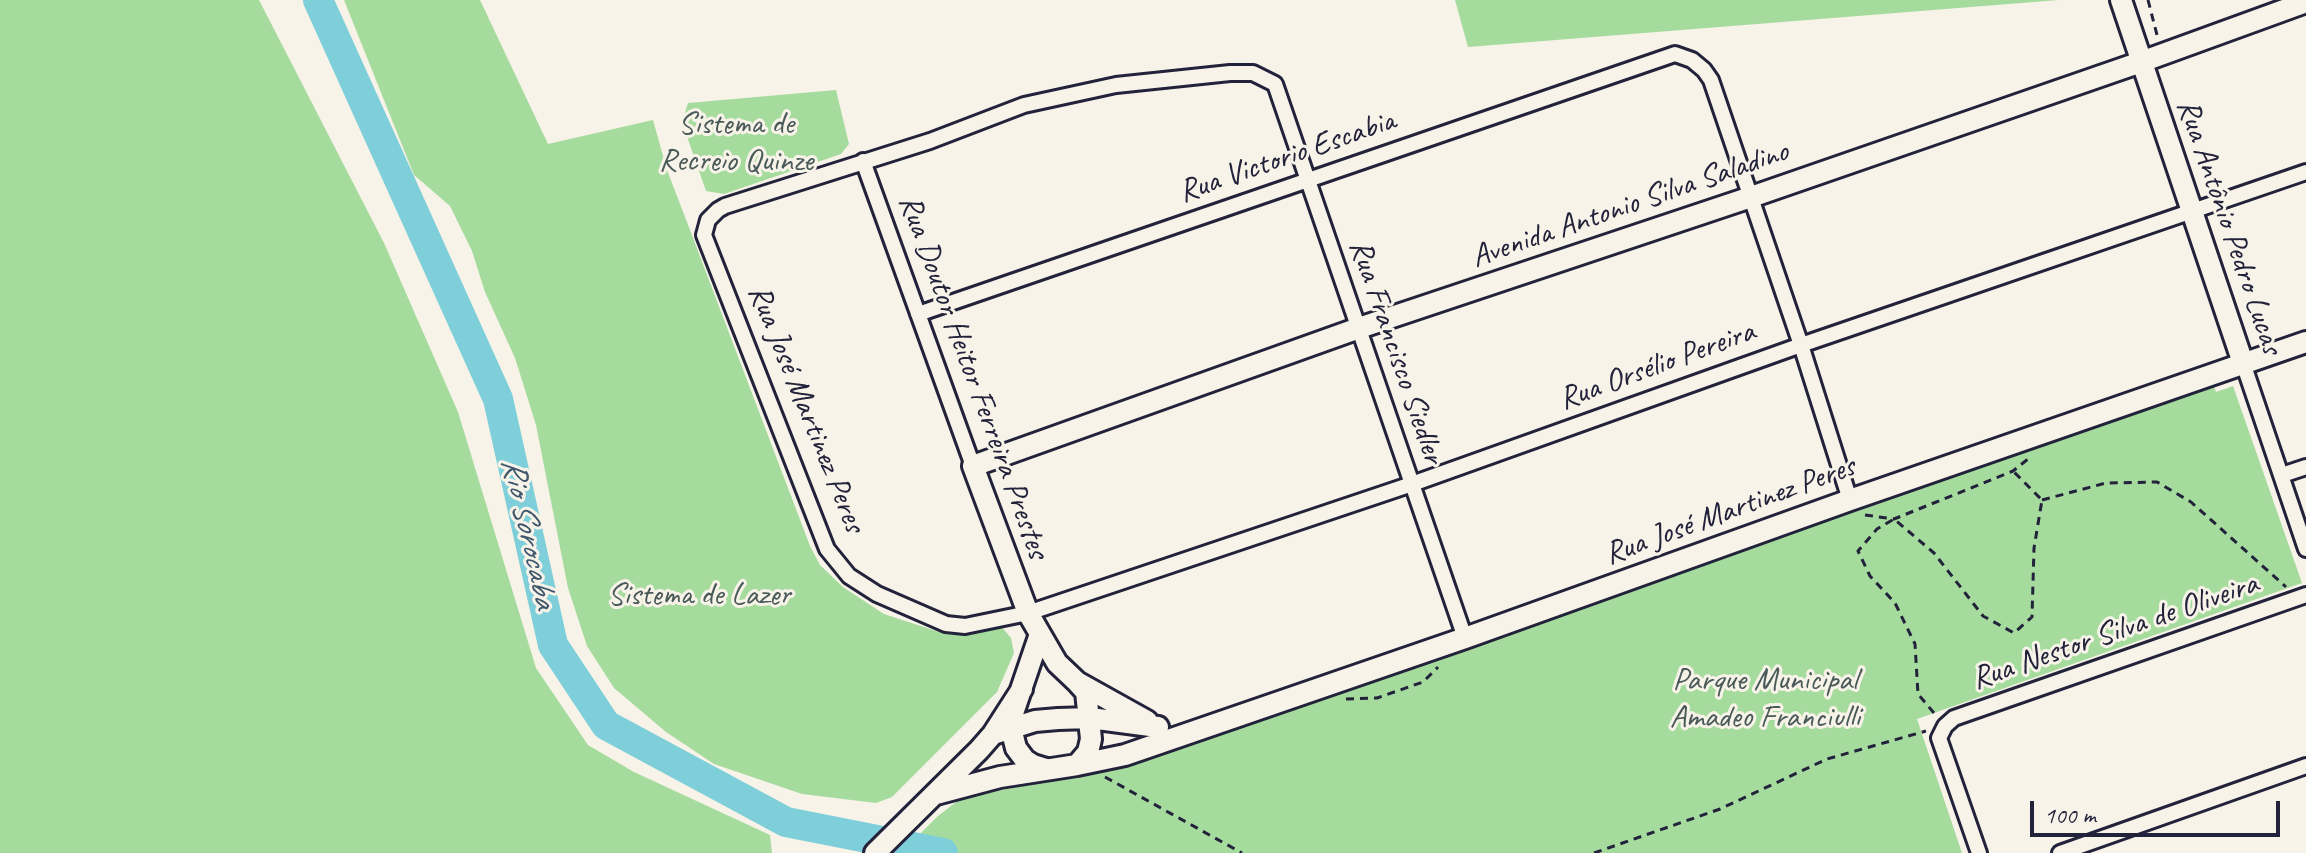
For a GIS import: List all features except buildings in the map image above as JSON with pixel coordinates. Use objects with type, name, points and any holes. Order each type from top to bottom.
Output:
[{"type":"main road","name":"Rua Antônio Pedro Lucas","points":[[2121,0],[2243,363]]},
{"type":"main road","name":"Avenida Antonio Silva Saladino","points":[[973,466],[1359,328],[1751,197],[2306,2]]},
{"type":"main road","points":[[2133,39],[2154,53],[2162,54]]},
{"type":"main road","points":[[2115,71],[2139,83],[2152,94]]},
{"type":"main road","name":"Rua José Martinez Peres","points":[[932,798],[1000,777],[1125,755],[1166,733],[1465,638],[2306,342]]},
{"type":"main road","name":"Rua Doutor Heitor Ferreira Prestes","points":[[973,466],[1028,613]]},
{"type":"main road","points":[[1028,613],[1057,663],[1086,692],[1091,739],[1088,752],[1077,765]]},
{"type":"main road","points":[[875,853],[1002,731],[1022,689],[1040,634]]},
{"type":"main road","points":[[1077,682],[1166,733]]},
{"type":"main road","name":"Rua José Martinez Peres","points":[[1002,731],[1035,721],[1090,718],[1166,733]]},
{"type":"main road","points":[[1002,731],[1025,760],[1046,769]]},
{"type":"street","name":"Rua Victorio Escabia","points":[[918,314],[1675,54],[1692,60],[1711,80],[1751,197]]},
{"type":"street","name":"Rua Francisco Siedler","points":[[863,161],[930,141],[1024,105],[1116,85],[1230,73],[1253,73],[1275,84],[1465,638]]},
{"type":"street","name":"Rua José Martinez Peres","points":[[863,161],[725,206],[708,220],[704,235],[827,549],[849,576],[877,594],[946,624],[965,626],[1028,613]]},
{"type":"street","name":"Rua Doutor Heitor Ferreira Prestes","points":[[863,161],[973,466]]},
{"type":"street","name":"Rua Orsélio Pereira","points":[[1028,613],[1412,484],[1801,345],[2306,172]]},
{"type":"street","points":[[1751,197],[1850,500]]},
{"type":"street","name":"Rua Antônio Pedro Lucas","points":[[2243,363],[2306,549]]},
{"type":"street","points":[[2282,475],[2306,467]]},
{"type":"street","name":"Rua Nestor Silva de Oliveira","points":[[1945,726],[1954,718],[2302,596]]},
{"type":"street","points":[[1945,726],[1939,738],[1979,853]]},
{"type":"street","points":[[2060,853],[2306,766]]},
{"type":"path","points":[[2148,0],[2157,35],[2171,31]]},
{"type":"path","points":[[2013,471],[2042,500]]},
{"type":"path","points":[[2042,500],[2106,483],[2157,482],[2191,502],[2302,596]]},
{"type":"path","points":[[1594,853],[1720,809],[1827,759],[1945,726],[1918,694],[1915,644],[1902,617],[1895,603],[1870,576],[1858,551],[1877,529],[1894,519],[1934,553],[1983,616],[2014,633],[2032,617],[2034,548],[2042,500]]},
{"type":"path","points":[[1102,775],[1242,853]]},
{"type":"green space","points":[[0,0],[259,0],[384,243],[458,412],[536,668],[588,745],[634,772],[770,835],[772,853],[0,853]]},
{"type":"green space","name":"Sistema de Lazer","points":[[344,0],[480,0],[548,144],[653,120],[667,170],[810,546],[820,565],[843,587],[884,614],[939,632],[970,635],[1001,626],[1011,638],[1014,653],[997,692],[892,797],[876,803],[802,794],[714,764],[666,732],[614,688],[587,646],[568,588],[536,425],[515,358],[485,292],[472,251],[450,206],[414,175]]},
{"type":"green space","points":[[1455,0],[2059,0],[1468,47]]},
{"type":"green space","name":"Sistema de Recreio Quinze","points":[[836,90],[849,144],[841,154],[724,194],[706,191],[682,122],[688,103]]},
{"type":"green space","name":"Parque Municipal Amadeo Franciulli","points":[[2213,383],[2216,392],[2233,386],[2302,583],[1917,719],[1962,853],[901,853],[960,799],[1134,762]]},
{"type":"waterway","name":"Rio Sorocaba","points":[[318,0],[498,399],[553,645],[606,725],[786,822],[943,853]]}]
